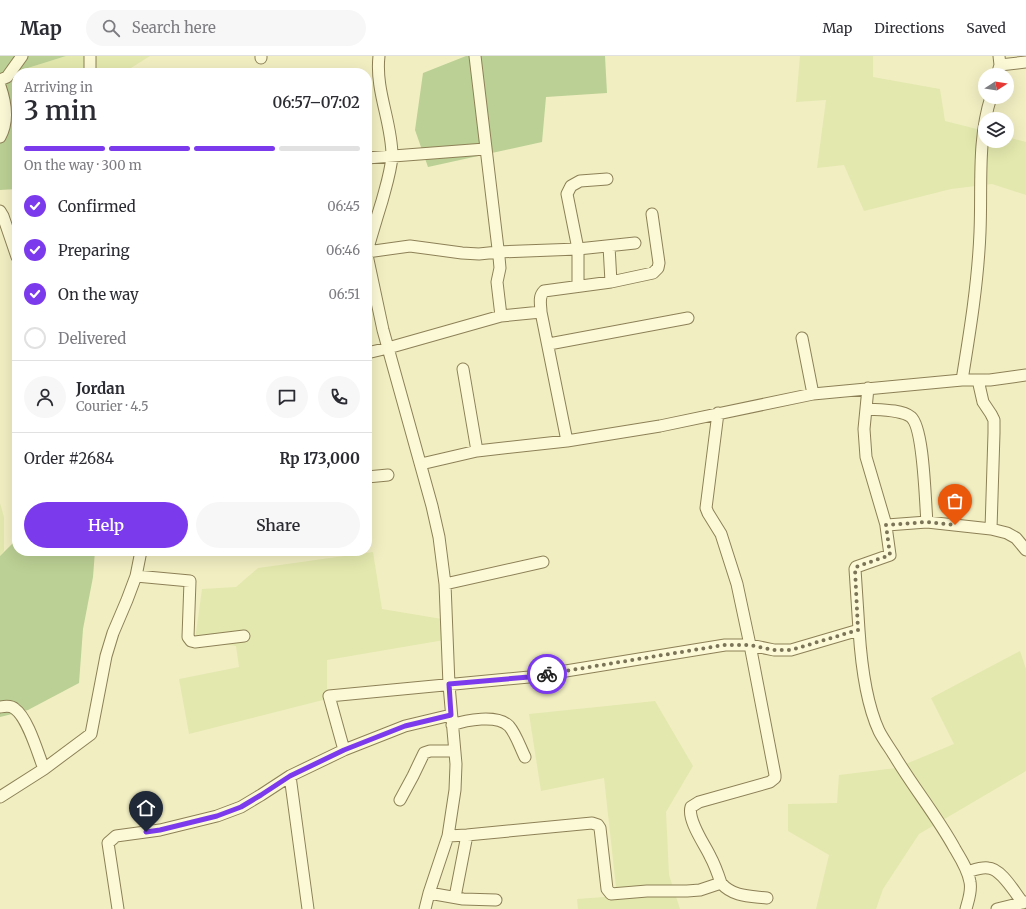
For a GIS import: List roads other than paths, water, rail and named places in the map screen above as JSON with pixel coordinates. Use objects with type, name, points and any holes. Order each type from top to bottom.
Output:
[{"type":"street","points":[[13,68],[22,56]]},
{"type":"street","points":[[90,56],[90,68]]},
{"type":"street","points":[[372,235],[386,186],[392,156],[390,138],[379,86],[378,56]]},
{"type":"street","points":[[475,56],[500,268],[497,282],[501,316]]},
{"type":"street","points":[[999,65],[1026,62]]},
{"type":"street","points":[[0,80],[7,77],[12,70]]},
{"type":"street","points":[[0,86],[4,97],[6,114],[0,137]]},
{"type":"street","points":[[962,380],[972,322],[979,257],[983,124],[989,104]]},
{"type":"street","points":[[372,158],[485,149]]},
{"type":"street","points":[[578,286],[578,249],[567,194],[571,186],[580,181],[606,179]]},
{"type":"street","points":[[0,211],[12,242]]},
{"type":"street","points":[[567,441],[542,312],[540,299],[541,294],[544,291],[612,282],[653,273],[658,268],[659,256],[652,214]]},
{"type":"street","points":[[372,252],[410,246],[479,254],[578,249],[635,243]]},
{"type":"street","points":[[609,246],[612,282]]},
{"type":"street","points":[[372,277],[383,330],[421,464],[437,529],[445,584],[449,684],[456,764],[455,790],[448,836],[425,909]]},
{"type":"street","points":[[372,352],[501,316],[542,312]]},
{"type":"street","points":[[549,344],[688,318]]},
{"type":"street","points":[[802,338],[813,394]]},
{"type":"street","points":[[463,369],[477,451]]},
{"type":"street","points":[[421,464],[477,451],[567,441],[660,426],[813,394],[962,380],[990,380],[1026,375]]},
{"type":"street","points":[[978,380],[980,392],[994,420],[990,529]]},
{"type":"street","points":[[868,388],[864,429],[866,456],[886,525],[890,555],[856,567],[855,569],[858,630],[867,687],[872,710],[880,731],[910,782],[945,831],[967,872],[970,889],[966,909]]},
{"type":"street","points":[[866,409],[902,412],[910,416],[915,422],[919,432],[921,447],[927,522]]},
{"type":"street","points":[[718,413],[706,508],[723,539],[736,584],[750,645],[775,778],[770,782],[699,802],[691,807],[690,814],[695,828],[711,857],[721,883],[733,892],[740,895],[767,898]]},
{"type":"street","points":[[372,477],[388,475]]},
{"type":"street","points":[[886,525],[927,522],[990,529],[1007,533],[1016,538],[1026,550]]},
{"type":"street","points":[[0,797],[44,769],[91,734],[108,650],[113,633],[136,576],[140,556]]},
{"type":"street","points":[[445,584],[543,562]]},
{"type":"street","points":[[136,576],[190,581],[188,637],[191,641],[195,642],[244,636]]},
{"type":"street","points":[[344,750],[330,696],[529,677],[724,645],[750,645],[774,650],[791,650],[858,630]]},
{"type":"street","points":[[0,707],[10,706],[16,709],[23,717],[44,769]]},
{"type":"street","points":[[118,909],[108,843],[116,836],[160,830],[217,816],[241,807],[290,776],[344,750],[405,726],[452,720],[500,720],[508,725],[512,730],[525,757]]},
{"type":"street","points":[[400,800],[414,776],[424,753],[430,751],[454,751]]},
{"type":"street","points":[[290,776],[308,909]]},
{"type":"street","points":[[448,836],[592,823],[598,825],[600,828],[607,889],[611,894],[647,891],[700,890],[721,883]]},
{"type":"street","points":[[455,898],[467,835]]},
{"type":"street","points":[[967,872],[982,868],[995,869],[1024,902],[997,909]]},
{"type":"street","points":[[429,893],[455,898],[496,900]]}]
